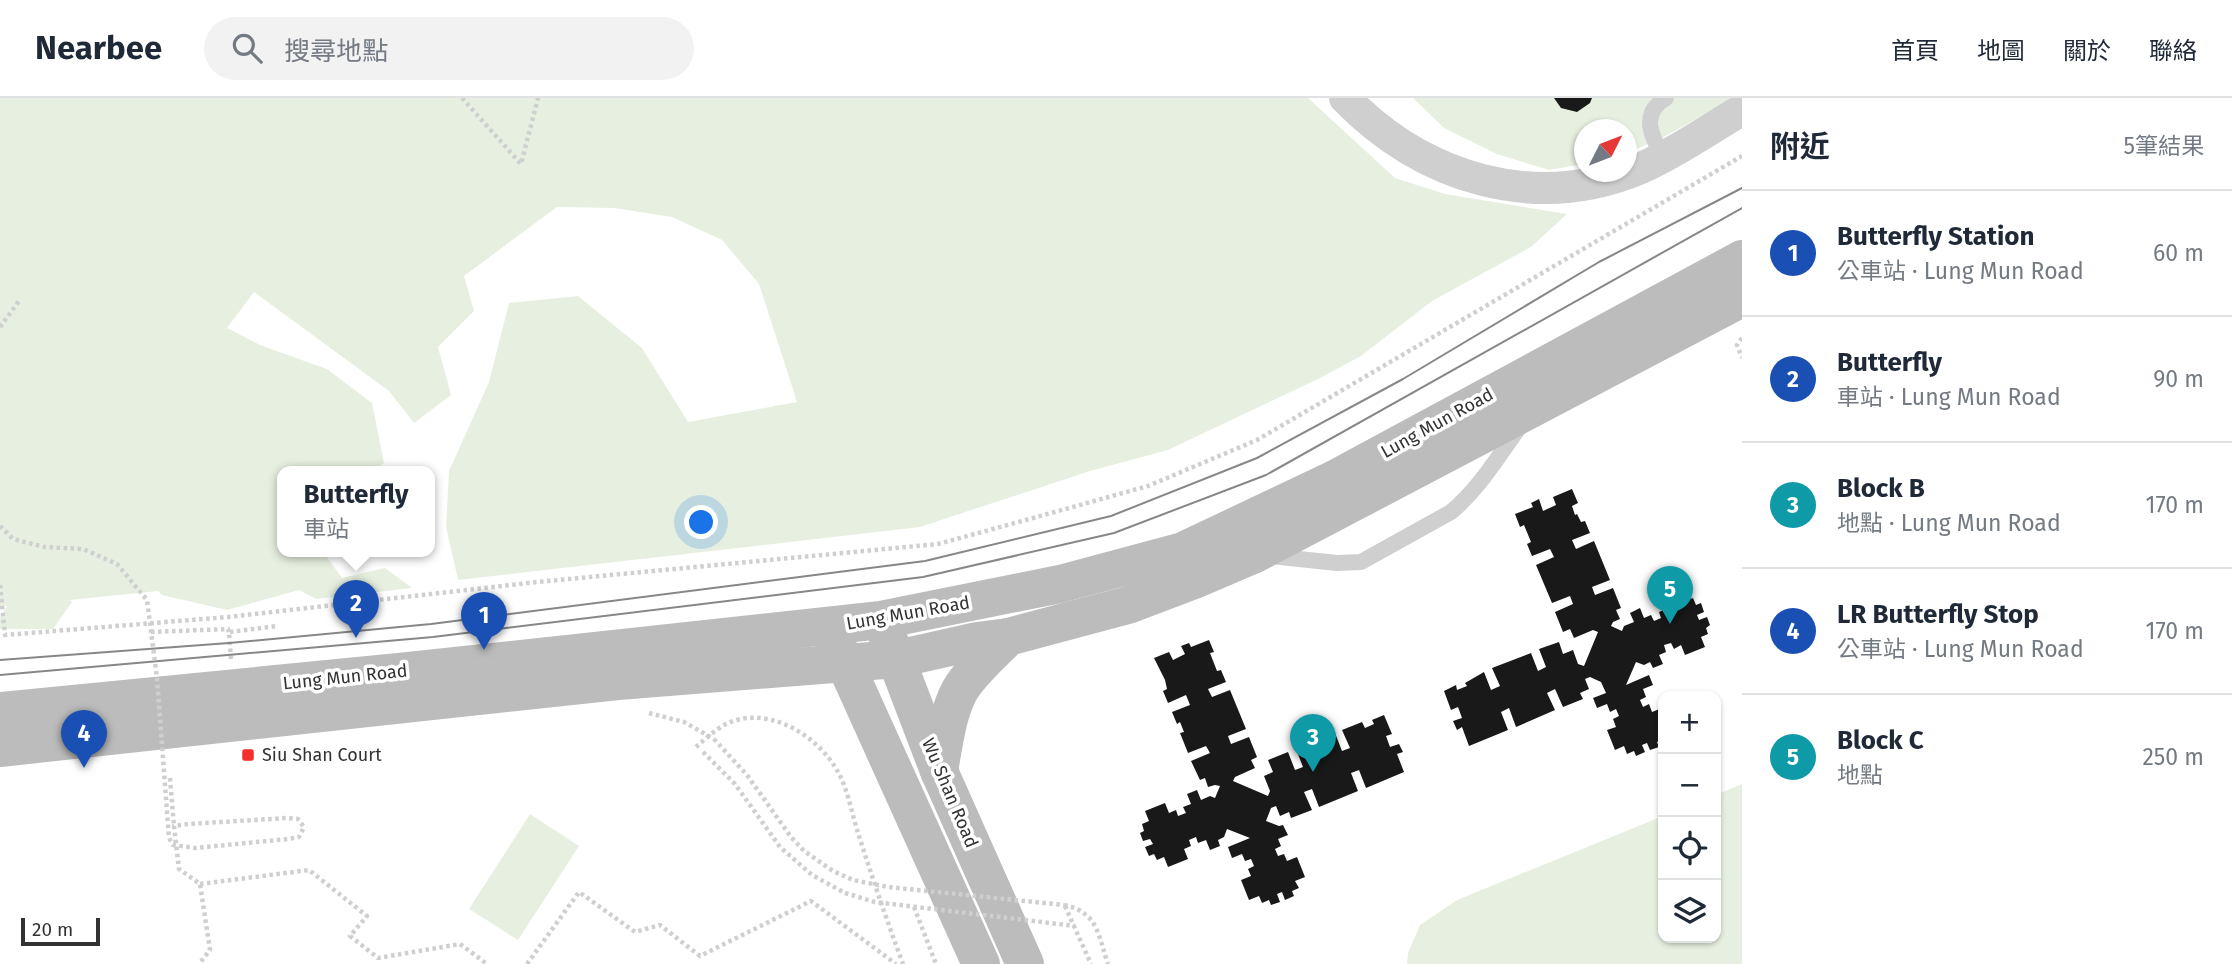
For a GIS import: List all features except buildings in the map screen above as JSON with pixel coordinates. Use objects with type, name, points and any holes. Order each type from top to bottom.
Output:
[{"type":"main road","name":"Lung Mun Road","points":[[0,711],[412,671],[881,620],[1060,584],[1182,551],[1335,479],[1742,259]]},
{"type":"main road","name":"Lung Mun Road","points":[[0,748],[618,681],[897,659],[977,641],[1008,637],[1128,605],[1255,554],[1742,298]]},
{"type":"main road","name":"Wu Shan Road","points":[[881,620],[939,771],[1025,964]]},
{"type":"main road","points":[[829,626],[981,964]]},
{"type":"main road","points":[[939,771],[948,726],[960,691],[973,673],[1008,637]]},
{"type":"street","points":[[1345,98],[1389,138],[1421,158],[1456,173],[1493,183],[1530,187],[1568,186],[1606,180],[1642,167],[1742,110]]},
{"type":"lane","points":[[1662,156],[1650,133],[1650,118],[1658,103],[1666,98]]},
{"type":"lane","points":[[1255,554],[1337,564],[1361,562],[1451,512],[1472,493],[1535,406]]},
{"type":"path","points":[[461,98],[521,164],[538,98]]},
{"type":"path","points":[[0,584],[3,634],[228,617],[537,582],[938,544],[1148,486],[1257,440],[1742,156]]},
{"type":"path","points":[[0,327],[19,301]]},
{"type":"path","points":[[1742,338],[1737,345],[1742,358]]},
{"type":"path","points":[[0,526],[13,539],[44,547],[83,549],[117,565],[147,600],[157,678],[169,838],[173,845],[194,848],[288,839],[299,837],[304,827],[298,819],[287,818],[174,826]]},
{"type":"path","points":[[228,617],[231,664]]},
{"type":"path","points":[[152,632],[278,626]]},
{"type":"path","points":[[696,747],[727,724],[746,719],[766,719],[790,727],[818,745],[838,773],[882,907],[904,964]]},
{"type":"path","points":[[714,739],[747,775],[791,837],[817,861],[833,871],[853,880],[888,887],[1080,908],[1093,921],[1108,964]]},
{"type":"path","points":[[704,752],[741,791],[779,847],[813,875],[845,893],[875,902],[1075,926]]},
{"type":"path","points":[[170,778],[179,869],[200,884],[309,870],[367,916],[350,936],[383,964]]},
{"type":"path","points":[[199,964],[210,950],[200,884]]},
{"type":"path","points":[[527,964],[579,892],[635,932],[660,925],[700,956],[811,901],[896,964]]},
{"type":"path","points":[[1065,905],[1091,964]]},
{"type":"path","points":[[914,907],[936,964]]},
{"type":"path","points":[[378,958],[460,944],[487,964]]},
{"type":"green space","points":[[0,98],[1308,98],[1395,178],[1445,194],[1567,214],[1531,247],[1432,301],[1361,356],[1168,450],[1090,471],[920,527],[458,580],[446,527],[449,471],[489,382],[509,303],[578,296],[642,348],[688,422],[797,402],[759,284],[722,240],[672,217],[614,208],[557,207],[464,276],[474,311],[438,347],[451,395],[414,423],[389,391],[254,292],[227,328],[260,345],[327,369],[372,403],[384,463],[379,466],[277,466],[277,557],[327,557],[342,578],[385,568],[412,588],[316,599],[299,590],[227,610],[162,595],[158,591],[70,600],[72,602],[53,629],[0,629],[0,617],[7,606],[0,606]]},
{"type":"green space","points":[[1413,98],[1733,98],[1662,138],[1637,149],[1637,119],[1574,119],[1574,166],[1549,170],[1497,154],[1444,128]]},
{"type":"green space","points":[[1742,784],[1742,964],[1407,964],[1408,953],[1420,925],[1457,900],[1658,818],[1658,943],[1721,943],[1721,793]]},
{"type":"green space","points":[[530,814],[579,846],[518,940],[469,909]]},
{"type":"tram line","points":[[0,660],[229,643],[431,624],[925,561],[1111,516],[1257,458],[1403,379],[1599,262],[1742,188]]},
{"type":"tram line","points":[[0,675],[433,637],[923,577],[1114,533],[1266,475],[1742,208]]},
{"type":"place","name":"Block C","points":[[1670,624]]},
{"type":"place","name":"Butterfly","points":[[356,638]]},
{"type":"place","name":"Butterfly Station","points":[[484,650]]},
{"type":"place","name":"Siu Shan Court","points":[[248,755]]},
{"type":"place","name":"LR Butterfly Stop","points":[[84,768]]},
{"type":"place","name":"Block B","points":[[1313,772]]}]
